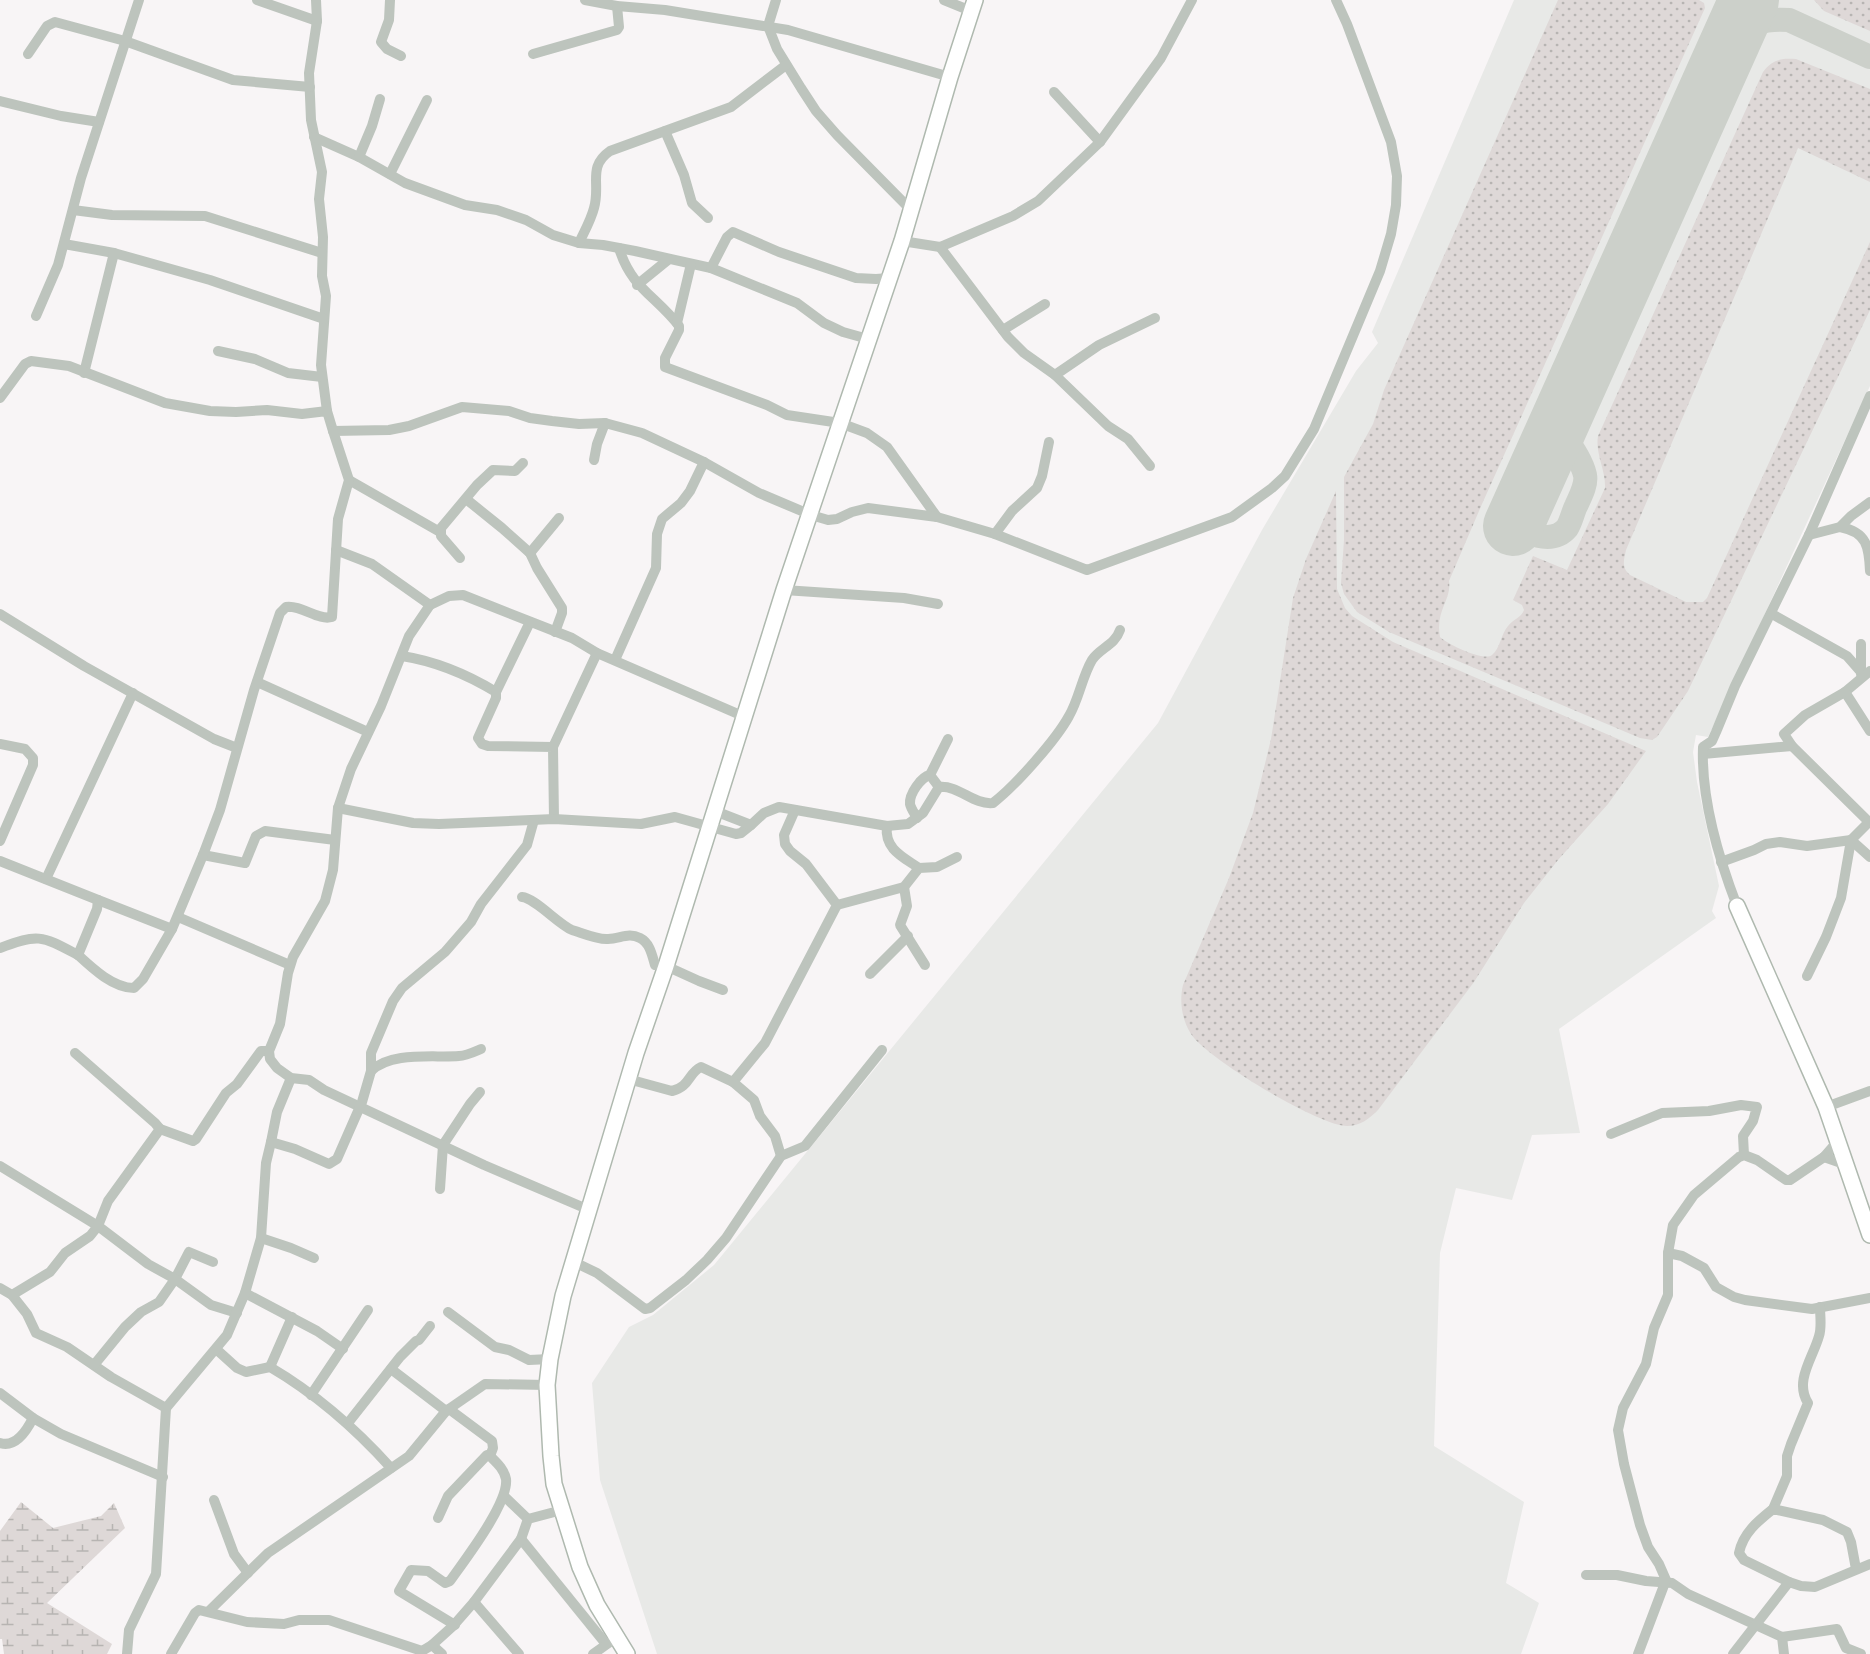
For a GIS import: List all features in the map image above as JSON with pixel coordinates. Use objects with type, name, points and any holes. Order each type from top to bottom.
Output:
[{"type":"main road","points":[[627,1654],[611,1641],[580,1567],[554,1484],[550,1456],[547,1384],[563,1296],[587,1209],[784,590],[902,241],[973,5]]},
{"type":"main road","points":[[1737,906],[1826,1107],[1870,1235]]},
{"type":"street","points":[[36,316],[58,265],[81,178],[140,0]]},
{"type":"street","points":[[257,0],[317,21]]},
{"type":"street","points":[[0,948],[41,937],[78,955],[112,981],[125,988],[134,988],[143,979],[172,929],[203,855],[220,810],[257,682],[280,613],[286,607],[294,606],[327,618],[332,617],[338,519],[349,480],[327,411],[322,376],[326,296],[322,276],[323,237],[319,199],[322,172],[314,137],[309,73],[317,21],[316,0]]},
{"type":"street","points":[[390,0],[389,20],[381,42],[387,49],[400,56]]},
{"type":"street","points":[[585,0],[617,6],[667,5],[733,22],[768,26],[950,77]]},
{"type":"street","points":[[776,0],[768,26],[786,65],[816,111],[910,209]]},
{"type":"street","points":[[944,0],[973,5]]},
{"type":"street","points":[[902,241],[940,247],[1013,216],[1038,201],[1100,142],[1161,58],[1192,0]]},
{"type":"street","points":[[333,431],[389,430],[409,426],[462,407],[508,411],[530,418],[552,421],[579,424],[605,423],[642,433],[704,462],[759,493],[811,515],[828,520],[837,519],[868,508],[937,517],[995,534],[1087,570],[1222,522],[1272,488],[1292,466],[1314,429],[1380,271],[1391,234],[1396,206],[1397,176],[1391,142],[1336,0]]},
{"type":"street","points":[[533,54],[617,30],[619,27],[617,6]]},
{"type":"street","points":[[28,54],[47,26],[55,22],[126,41],[233,80],[310,87]]},
{"type":"street","points":[[579,243],[594,210],[598,193],[597,164],[600,158],[610,150],[731,107],[786,65]]},
{"type":"street","points":[[1054,92],[1100,142]]},
{"type":"street","points":[[359,157],[380,99]]},
{"type":"street","points":[[390,174],[427,100]]},
{"type":"street","points":[[0,101],[61,116],[99,122]]},
{"type":"street","points":[[665,131],[684,175],[692,203],[708,218]]},
{"type":"street","points":[[314,137],[359,157],[420,189],[465,205],[497,210],[526,220],[553,235],[579,243],[619,248],[711,268],[797,303],[824,323],[843,332],[868,339]]},
{"type":"street","points":[[73,210],[112,215],[205,216],[322,253]]},
{"type":"street","points":[[711,268],[727,237],[733,232],[779,252],[856,278],[889,278]]},
{"type":"street","points":[[64,244],[114,253],[210,280],[324,319]]},
{"type":"street","points":[[940,247],[1003,330],[1024,353],[1055,375],[1108,426],[1128,439],[1150,466]]},
{"type":"street","points":[[619,248],[623,261],[638,285],[677,323],[679,330],[665,358],[665,367],[767,405],[787,415],[840,423],[867,433],[887,447],[937,517]]},
{"type":"street","points":[[84,373],[114,253]]},
{"type":"street","points":[[638,285],[669,259]]},
{"type":"street","points":[[677,323],[692,264]]},
{"type":"street","points":[[1003,330],[1045,304]]},
{"type":"street","points":[[1055,375],[1099,345],[1155,318]]},
{"type":"street","points":[[218,351],[255,359],[288,373],[322,376]]},
{"type":"street","points":[[0,398],[25,364],[31,361],[69,366],[165,403],[210,411],[267,410],[302,414],[327,411]]},
{"type":"street","points":[[1737,906],[1720,862],[1704,782],[1703,747],[1712,741],[1735,686],[1809,535],[1870,396]]},
{"type":"street","points":[[594,460],[605,423]]},
{"type":"street","points":[[995,534],[1012,511],[1036,488],[1042,476],[1050,442]]},
{"type":"street","points":[[615,660],[656,568],[657,534],[662,519],[681,503],[690,491],[704,462]]},
{"type":"street","points":[[440,532],[466,499],[494,470],[515,471],[523,463]]},
{"type":"street","points":[[349,480],[440,532],[460,558]]},
{"type":"street","points":[[466,499],[530,553],[562,608],[555,632]]},
{"type":"street","points":[[1840,527],[1870,502]]},
{"type":"street","points":[[530,553],[559,518]]},
{"type":"street","points":[[1809,535],[1840,527],[1851,529],[1862,536],[1867,546],[1870,572]]},
{"type":"street","points":[[336,550],[372,564],[430,604]]},
{"type":"street","points":[[784,590],[904,598],[938,604]]},
{"type":"street","points":[[587,1209],[360,1107],[324,1090],[309,1080],[291,1078],[277,1068],[270,1059],[269,1052],[280,1024],[290,965],[325,901],[333,870],[338,808],[351,769],[409,636],[430,604],[449,596],[464,595],[572,638],[597,653],[745,717]]},
{"type":"street","points":[[0,614],[84,666],[214,739],[237,748]]},
{"type":"street","points":[[1772,614],[1824,644],[1834,647],[1864,673]]},
{"type":"street","points":[[530,622],[496,692],[496,698],[478,738],[482,744],[488,746],[553,747]]},
{"type":"street","points":[[930,775],[939,787],[953,788],[969,798],[993,803],[1060,730],[1070,715],[1092,660],[1117,639],[1120,630]]},
{"type":"street","points":[[1861,644],[1864,673]]},
{"type":"street","points":[[554,819],[553,747],[597,653]]},
{"type":"street","points":[[402,656],[429,662],[496,692]]},
{"type":"street","points":[[1720,862],[1766,844],[1780,842],[1807,846],[1851,840],[1870,822],[1792,746],[1784,734],[1805,715],[1845,692],[1864,673]]},
{"type":"street","points":[[257,682],[368,732]]},
{"type":"street","points":[[1845,692],[1870,731]]},
{"type":"street","points":[[46,879],[133,693]]},
{"type":"street","points":[[917,818],[910,805],[910,800],[922,779],[930,775],[948,740]]},
{"type":"street","points":[[0,744],[25,748],[33,758],[33,765],[0,841]]},
{"type":"street","points":[[1703,754],[1792,746]]},
{"type":"street","points":[[338,808],[413,823],[438,824],[554,819],[641,824],[675,817],[736,834],[741,833],[764,813],[779,807],[887,826],[908,824],[923,813],[939,787]]},
{"type":"street","points":[[795,810],[784,835],[785,844],[806,864],[837,905]]},
{"type":"street","points":[[715,811],[751,825]]},
{"type":"street","points":[[271,1142],[295,1149],[329,1164],[337,1160],[360,1107],[371,1071],[371,1053],[393,1001],[402,988],[445,952],[471,922],[481,904],[527,845],[534,820]]},
{"type":"street","points":[[887,826],[885,836],[888,843],[920,868],[937,867],[957,857]]},
{"type":"street","points":[[203,855],[245,863],[256,836],[265,831],[335,840]]},
{"type":"street","points":[[1851,840],[1870,856]]},
{"type":"street","points":[[1808,976],[1842,898],[1851,840]]},
{"type":"street","points":[[0,861],[172,929]]},
{"type":"street","points":[[733,1082],[765,1043],[837,905],[904,887],[920,868]]},
{"type":"street","points":[[904,887],[907,906],[900,925],[925,965]]},
{"type":"street","points":[[522,897],[531,900],[573,930],[607,939],[628,934],[639,938],[647,944],[655,965],[668,944],[673,943]]},
{"type":"street","points":[[78,955],[97,909],[98,900]]},
{"type":"street","points":[[178,917],[290,965]]},
{"type":"street","points":[[870,974],[908,936]]},
{"type":"street","points":[[666,966],[723,990]]},
{"type":"street","points":[[371,1071],[409,1057],[462,1056],[481,1049]]},
{"type":"street","points":[[572,1261],[597,1273],[645,1309],[650,1308],[687,1280],[707,1260],[726,1238],[781,1156],[805,1146],[882,1050]]},
{"type":"street","points":[[75,1053],[156,1123],[160,1129],[193,1141],[226,1093],[237,1084],[261,1051],[269,1052]]},
{"type":"street","points":[[628,1079],[672,1091],[688,1083],[695,1069],[701,1067],[733,1082],[754,1100],[760,1116],[775,1136],[781,1156]]},
{"type":"street","points":[[127,1654],[129,1630],[156,1574],[166,1408],[227,1335],[245,1293],[261,1238],[266,1163],[277,1112],[291,1078]]},
{"type":"street","points":[[1826,1107],[1870,1091]]},
{"type":"street","points":[[440,1189],[443,1145],[480,1092]]},
{"type":"street","points":[[1611,1134],[1662,1113],[1709,1111],[1741,1106],[1757,1107],[1754,1121],[1743,1136],[1744,1155]]},
{"type":"street","points":[[12,1295],[50,1272],[65,1253],[87,1239],[98,1226],[108,1201],[160,1129]]},
{"type":"street","points":[[1744,1155],[1757,1160],[1786,1180],[1790,1180],[1824,1157],[1837,1143]]},
{"type":"street","points":[[1642,1653],[1666,1576],[1648,1547],[1640,1525],[1624,1464],[1618,1430],[1623,1408],[1646,1364],[1654,1328],[1668,1295],[1668,1252],[1674,1225],[1694,1195],[1721,1171],[1744,1155]]},
{"type":"street","points":[[1824,1157],[1844,1164]]},
{"type":"street","points":[[0,1166],[98,1226],[140,1259],[175,1279],[211,1305],[237,1313]]},
{"type":"street","points":[[261,1238],[314,1258]]},
{"type":"street","points":[[94,1365],[125,1327],[141,1312],[159,1302],[175,1279],[189,1252],[213,1262]]},
{"type":"street","points":[[1668,1252],[1682,1256],[1704,1269],[1716,1287],[1734,1298],[1812,1308],[1870,1298]]},
{"type":"street","points":[[0,1288],[12,1295],[27,1314],[36,1333],[67,1347],[166,1408]]},
{"type":"street","points":[[245,1293],[317,1331],[343,1349]]},
{"type":"street","points":[[1820,1307],[1820,1334],[1803,1384],[1802,1393],[1808,1403],[1787,1456],[1787,1476],[1773,1509],[1753,1525],[1739,1553],[1744,1560],[1802,1586],[1815,1587],[1870,1564]]},
{"type":"street","points":[[311,1395],[368,1310]]},
{"type":"street","points":[[448,1312],[495,1347],[508,1350],[529,1360],[550,1359]]},
{"type":"street","points":[[270,1367],[292,1317]]},
{"type":"street","points":[[348,1423],[400,1357],[419,1340],[430,1326]]},
{"type":"street","points":[[216,1349],[237,1368],[246,1372],[270,1367],[348,1423],[391,1468]]},
{"type":"street","points":[[391,1369],[492,1441],[493,1448],[490,1456]]},
{"type":"street","points":[[209,1611],[268,1553],[409,1456],[447,1410],[486,1384],[547,1384]]},
{"type":"street","points":[[0,1393],[33,1418],[85,1446],[163,1477]]},
{"type":"street","points":[[0,1443],[5,1445],[13,1443],[27,1429],[33,1418]]},
{"type":"street","points":[[438,1518],[448,1496],[487,1455],[490,1456]]},
{"type":"street","points":[[454,1625],[399,1592],[411,1570],[428,1571],[445,1583],[450,1581],[474,1548],[504,1496],[506,1482],[504,1473],[490,1456]]},
{"type":"street","points":[[504,1496],[528,1519]]},
{"type":"street","points":[[214,1500],[234,1554],[248,1573]]},
{"type":"street","points":[[1773,1509],[1823,1521],[1847,1532],[1856,1569]]},
{"type":"street","points":[[528,1519],[562,1510]]},
{"type":"street","points":[[426,1650],[454,1625],[474,1602],[521,1539],[528,1519]]},
{"type":"street","points":[[521,1539],[611,1641],[594,1654]]},
{"type":"street","points":[[1586,1575],[1617,1575],[1672,1583],[1688,1594],[1758,1624],[1782,1637],[1837,1629],[1846,1648],[1861,1654]]},
{"type":"street","points":[[1733,1654],[1790,1582]]},
{"type":"street","points":[[474,1602],[519,1654]]},
{"type":"street","points":[[171,1654],[199,1610],[247,1622],[284,1624],[300,1620],[329,1620],[441,1654]]},
{"type":"street","points":[[1782,1637],[1784,1654]]},
{"type":"shaded area","points":[[1514,0],[1870,0],[1870,386],[1708,737],[1696,735],[1693,752],[1697,782],[1719,886],[1712,911],[1716,918],[1559,1029],[1580,1133],[1532,1135],[1512,1200],[1456,1188],[1440,1253],[1434,1446],[1524,1502],[1506,1583],[1539,1603],[1521,1654],[657,1654],[600,1480],[592,1383],[629,1327],[653,1315],[714,1265],[1158,723],[1262,530],[1356,371],[1378,343],[1372,332]]},
{"type":"green space","points":[[1558,0],[1699,0],[1704,3],[1705,8],[1449,581],[1448,594],[1441,612],[1440,637],[1457,648],[1481,656],[1492,655],[1508,626],[1523,613],[1522,605],[1513,600],[1533,556],[1567,570],[1605,488],[1597,443],[1598,436],[1763,72],[1777,61],[1796,59],[1870,89],[1870,182],[1798,148],[1626,550],[1624,566],[1630,575],[1686,602],[1703,602],[1707,598],[1870,242],[1870,310],[1688,691],[1657,737],[1652,740],[1640,738],[1389,632],[1357,612],[1344,594],[1341,583],[1344,477],[1373,424],[1384,390]]},
{"type":"green space","points":[[1814,0],[1870,0],[1870,31],[1824,11]]},
{"type":"green space","points":[[1336,491],[1337,589],[1345,608],[1352,616],[1393,642],[1646,751],[1608,804],[1558,860],[1524,903],[1474,982],[1378,1110],[1364,1121],[1347,1126],[1333,1123],[1289,1103],[1218,1058],[1191,1034],[1183,1017],[1181,1004],[1183,985],[1229,878],[1253,813],[1271,739],[1293,598],[1306,559]]},
{"type":"green space","points":[[21,1502],[53,1528],[101,1516],[114,1503],[125,1528],[47,1603],[112,1644],[107,1654],[4,1654],[2,1639],[0,1639],[0,1531]]},
{"type":"taxiway","points":[[1729,45],[1749,27],[1763,21],[1789,20],[1870,57]]},
{"type":"taxiway","points":[[1538,471],[1519,484],[1510,494],[1508,504],[1510,514],[1517,523],[1536,535],[1547,537],[1558,535],[1567,528],[1585,483],[1585,475],[1580,462],[1558,426]]},
{"type":"runway","points":[[1513,526],[1749,0]]}]
